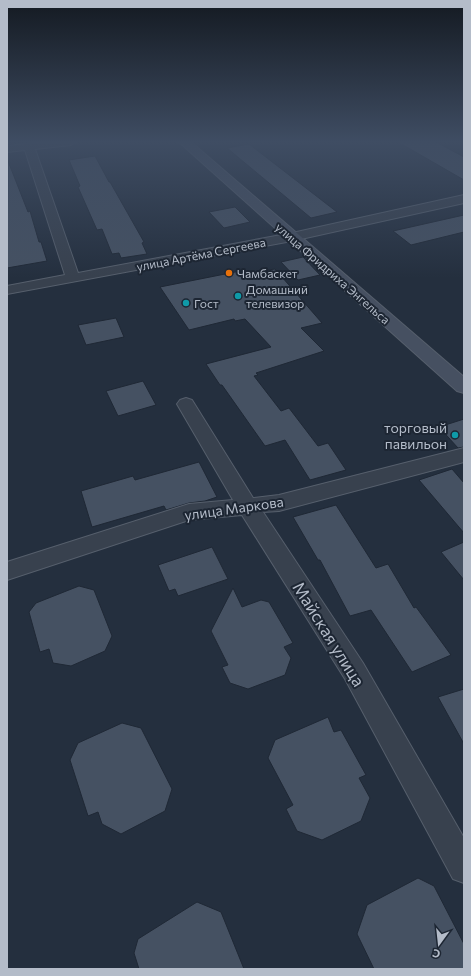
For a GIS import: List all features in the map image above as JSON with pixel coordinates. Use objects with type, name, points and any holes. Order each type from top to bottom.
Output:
[{"type":"street","points":[[43,188],[73,278]]},
{"type":"street","name":"улица Фридриха Энгельса","points":[[236,188],[464,387]]},
{"type":"street","name":"улица Артёма Сергеева","points":[[7,290],[292,237],[464,199]]},
{"type":"street","name":"Майская улица","points":[[186,404],[248,507],[354,671],[464,868]]},
{"type":"street","name":"улица Маркова","points":[[7,570],[189,512],[279,503],[464,455]]},
{"type":"building","points":[[8,188],[18,188],[28,212],[30,211],[39,242],[41,242],[47,261],[7,268]]},
{"type":"building","points":[[78,188],[113,188],[144,242],[142,243],[147,254],[121,258],[119,253],[112,254],[102,229],[97,230]]},
{"type":"building","points":[[274,188],[305,188],[337,212],[311,218]]},
{"type":"building","points":[[235,207],[250,222],[224,228],[209,212]]},
{"type":"building","points":[[464,215],[464,232],[411,245],[393,231]]},
{"type":"building","points":[[303,257],[320,275],[298,280],[281,262]]},
{"type":"building","points":[[275,269],[322,323],[301,328],[324,351],[256,373],[258,375],[254,376],[281,411],[289,408],[318,446],[328,443],[346,470],[310,480],[285,440],[265,446],[206,364],[271,347],[245,319],[235,321],[234,319],[189,330],[160,287],[240,271],[242,274]]},
{"type":"building","points":[[116,318],[124,337],[86,345],[78,325]]},
{"type":"building","points":[[143,381],[156,405],[118,416],[106,391]]},
{"type":"building","name":"торговый павильон","points":[[464,419],[464,447],[458,448],[439,427]]},
{"type":"building","points":[[199,462],[217,497],[166,510],[164,506],[92,527],[81,491],[133,476],[135,480]]},
{"type":"building","points":[[452,469],[464,483],[464,533],[419,480]]},
{"type":"building","points":[[336,505],[376,568],[388,564],[414,608],[416,607],[451,655],[412,672],[371,610],[350,616],[320,560],[318,560],[293,517]]},
{"type":"building","points":[[464,542],[464,580],[441,552]]},
{"type":"building","points":[[212,547],[228,579],[178,596],[175,589],[169,591],[158,565]]},
{"type":"building","points":[[79,586],[94,590],[112,636],[105,651],[71,666],[53,663],[49,649],[40,652],[29,612],[36,603]]},
{"type":"building","points":[[233,588],[242,607],[261,600],[269,602],[293,643],[284,647],[291,658],[285,675],[248,689],[230,683],[222,667],[228,665],[211,631]]},
{"type":"building","points":[[464,689],[464,744],[438,697]]},
{"type":"building","points":[[328,717],[334,732],[341,730],[366,775],[359,778],[370,798],[361,821],[322,840],[297,831],[286,809],[293,805],[268,758],[275,740]]},
{"type":"building","points":[[122,723],[141,728],[172,789],[165,811],[121,834],[102,824],[98,812],[88,816],[70,760],[78,743]]},
{"type":"building","points":[[418,878],[434,886],[464,944],[464,969],[374,969],[357,934],[367,905]]},
{"type":"building","points":[[197,902],[221,912],[244,969],[139,969],[134,953],[138,939]]},
{"type":"place","name":"Чамбаскет","points":[[229,273]]},
{"type":"place","name":"Домашний телевизор","points":[[238,296]]},
{"type":"place","name":"Гост","points":[[186,303]]},
{"type":"place","name":"торговый павильон","points":[[455,435]]}]
